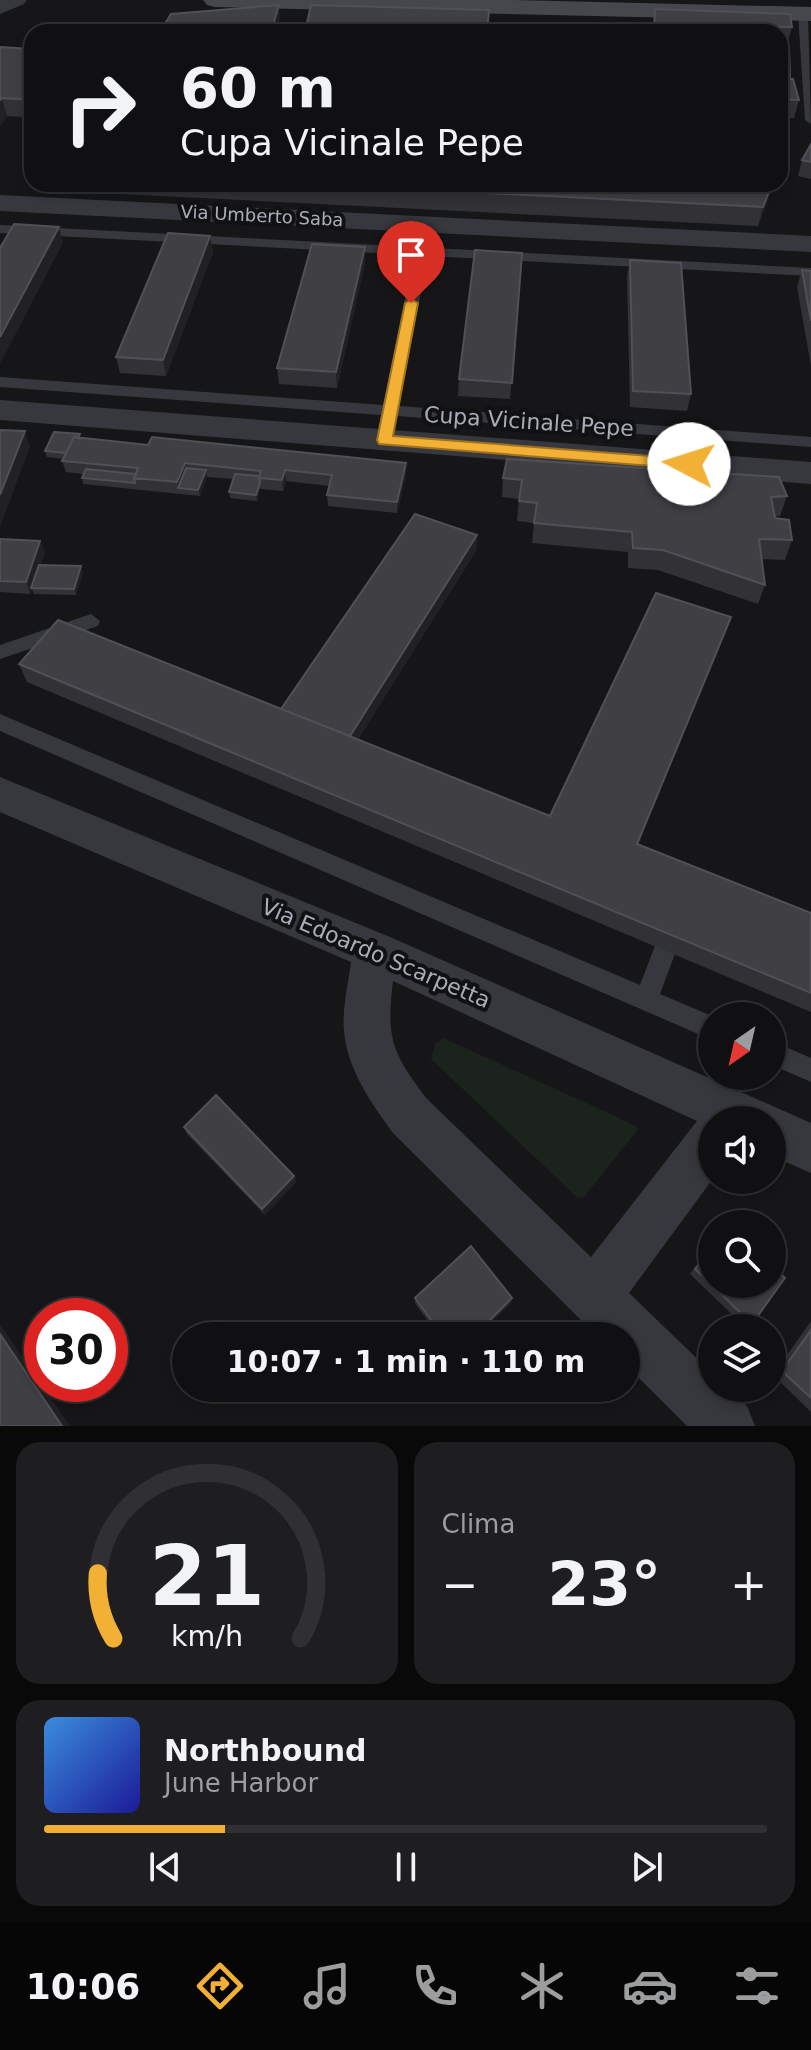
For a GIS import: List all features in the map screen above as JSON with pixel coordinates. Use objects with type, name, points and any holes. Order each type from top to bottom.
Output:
[{"type":"street","points":[[0,8],[17,0]]},
{"type":"street","points":[[215,0],[807,14]]},
{"type":"street","name":"Via Umberto Saba","points":[[0,203],[811,244]]},
{"type":"street","name":"Cupa Vicinale Pepe","points":[[0,410],[387,426],[811,473]]},
{"type":"street","name":"Via Edoardo Scarpetta","points":[[0,794],[374,951],[701,1106]]},
{"type":"street","points":[[374,951],[367,1032],[376,1063],[410,1116],[727,1426]]},
{"type":"street","name":"Via Edoardo Scarpetta","points":[[786,1140],[811,1149]]},
{"type":"street","points":[[594,1296],[698,1173]]},
{"type":"lane","points":[[807,14],[811,120]]},
{"type":"lane","name":"Via Umberto Saba","points":[[0,229],[811,272]]},
{"type":"lane","name":"Cupa Vicinale Pepe","points":[[387,426],[422,249]]},
{"type":"lane","name":"Cupa Vicinale Pepe","points":[[0,382],[387,426],[811,442]]},
{"type":"lane","points":[[0,652],[91,621]]},
{"type":"lane","points":[[0,722],[698,1022]]},
{"type":"lane","points":[[646,1000],[664,951]]},
{"type":"lane","points":[[786,1059],[811,1070]]},
{"type":"shaded area","points":[[443,1038],[639,1128],[584,1197],[578,1198],[431,1059],[435,1044]]},
{"type":"building","points":[[279,5],[273,24],[165,24],[171,14]]},
{"type":"building","points":[[311,5],[489,10],[488,24],[307,24]]},
{"type":"building","points":[[655,9],[790,14],[792,27],[788,24],[654,24]]},
{"type":"building","points":[[0,47],[24,48],[24,99],[0,100]]},
{"type":"building","points":[[788,47],[789,47],[788,77]]},
{"type":"building","points":[[788,79],[793,79],[799,100],[788,99]]},
{"type":"building","points":[[811,144],[811,162],[802,160]]},
{"type":"building","points":[[467,192],[769,192],[763,207]]},
{"type":"building","points":[[14,224],[59,227],[0,337],[0,248]]},
{"type":"building","points":[[168,233],[210,236],[163,360],[116,357]]},
{"type":"building","points":[[312,244],[365,247],[336,372],[277,368]]},
{"type":"building","points":[[475,250],[522,253],[512,383],[459,379]]},
{"type":"building","points":[[630,260],[681,263],[691,394],[633,391]]},
{"type":"building","points":[[802,270],[811,271],[811,321]]},
{"type":"building","points":[[0,430],[25,431],[0,495]]},
{"type":"building","points":[[54,432],[80,434],[78,438],[74,437],[66,453],[45,451]]},
{"type":"building","points":[[74,437],[148,445],[152,437],[406,463],[397,502],[327,495],[332,475],[285,470],[282,480],[259,478],[261,471],[185,463],[177,482],[134,478],[138,468],[62,461]]},
{"type":"building","points":[[507,459],[779,477],[787,496],[771,497],[775,518],[789,520],[792,540],[759,539],[765,585],[663,550],[633,548],[632,532],[534,523],[537,503],[519,501],[522,480],[503,478]]},
{"type":"building","points":[[186,468],[206,470],[198,490],[178,488]]},
{"type":"building","points":[[86,469],[136,474],[135,483],[82,478]]},
{"type":"building","points":[[235,474],[259,476],[256,495],[229,492]]},
{"type":"building","points":[[415,514],[477,535],[350,736],[281,709]]},
{"type":"building","points":[[0,539],[40,541],[26,582],[0,581]]},
{"type":"building","points":[[39,565],[81,566],[74,589],[31,588]]},
{"type":"building","points":[[656,593],[731,617],[637,844],[811,913],[811,993],[19,664],[58,620],[550,816]]},
{"type":"building","points":[[216,1095],[294,1176],[262,1209],[184,1127]]},
{"type":"building","points":[[471,1246],[512,1298],[488,1322],[433,1322],[415,1298]]},
{"type":"building","points":[[725,1298],[771,1298],[759,1314],[742,1314]]},
{"type":"building","points":[[811,1330],[811,1398],[786,1375],[786,1365]]},
{"type":"building","points":[[0,1334],[24,1370],[24,1402],[46,1402],[62,1426],[0,1426]]},
{"type":"route","points":[[411,303],[384,440],[689,464]]}]
